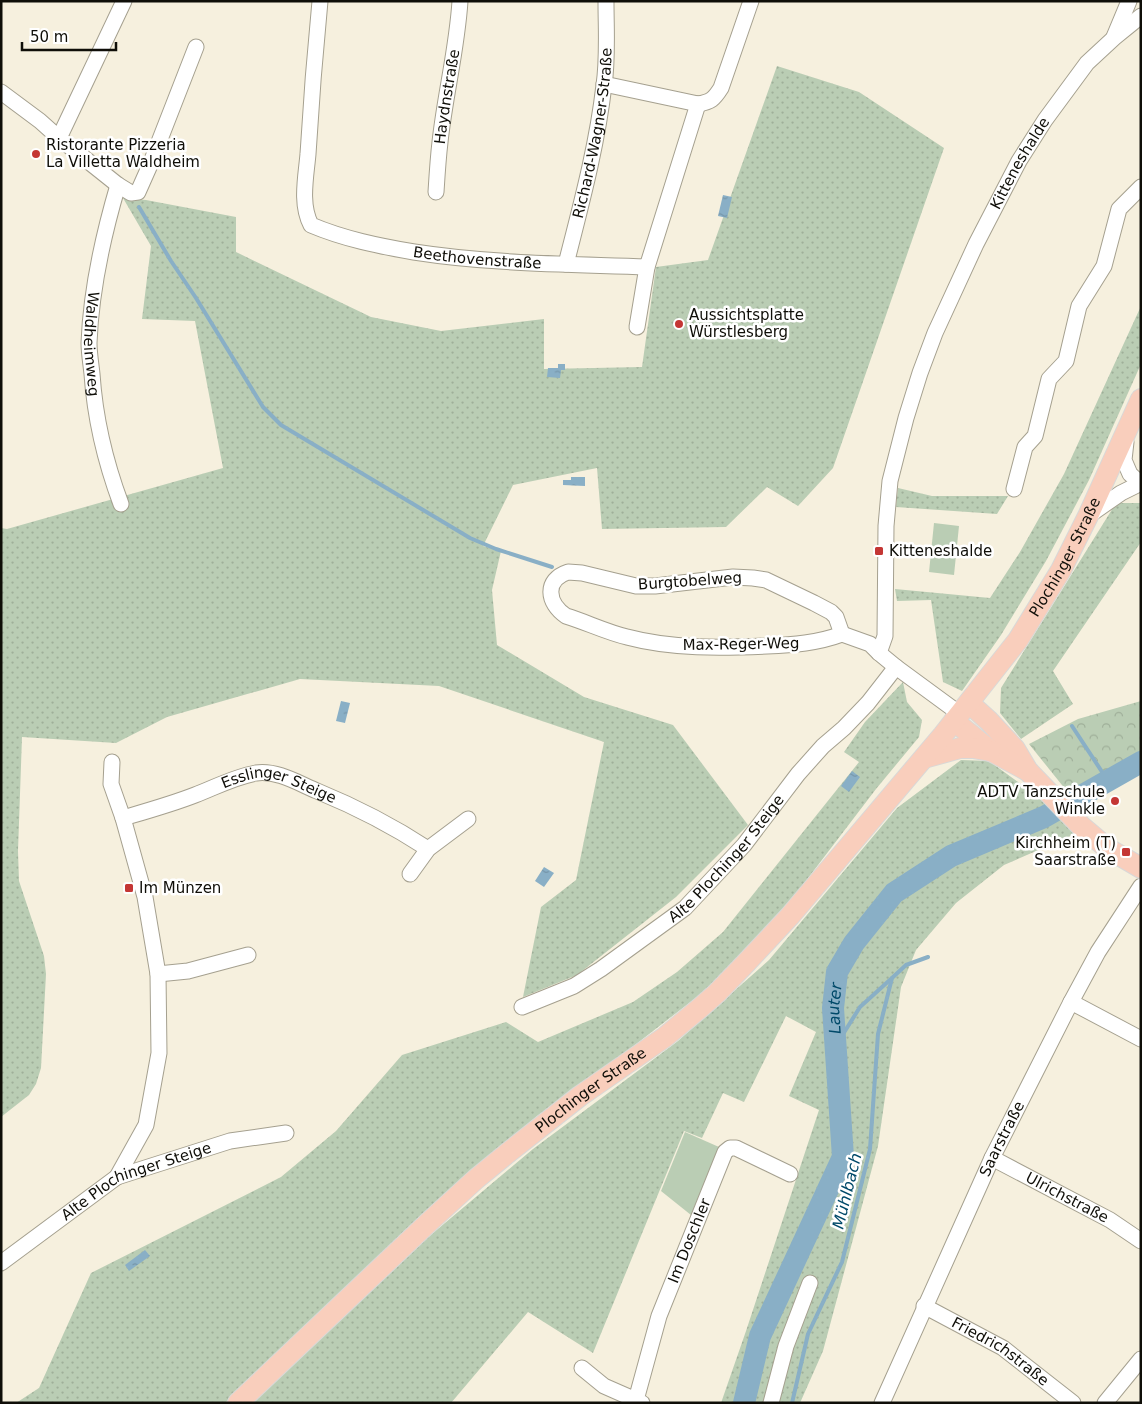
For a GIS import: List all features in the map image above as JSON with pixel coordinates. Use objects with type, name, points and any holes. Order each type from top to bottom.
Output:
[{"type":"main road","name":"Plochinger Straße","points":[[238,1403],[482,1174],[580,1096],[665,1037],[717,993],[790,916],[924,758],[1018,640],[1061,570],[1088,516],[1141,399]]},
{"type":"main road","points":[[961,713],[991,751]]},
{"type":"main road","points":[[961,713],[989,721],[1016,749],[1028,771],[1081,826],[1107,848],[1141,868]]},
{"type":"main road","points":[[924,758],[960,748],[973,748],[991,751],[1028,771]]},
{"type":"street","points":[[58,138],[124,1]]},
{"type":"street","name":"Beethovenstraße","points":[[320,1],[305,201],[306,216],[311,225],[352,240],[435,255],[505,262],[647,267]]},
{"type":"street","name":"Haydnstraße","points":[[436,192],[440,142],[451,76],[460,1]]},
{"type":"street","name":"Richard-Wagner-Straße","points":[[566,264],[582,202],[604,84],[606,1]]},
{"type":"street","points":[[604,84],[698,104],[707,103],[715,98],[721,88],[751,1]]},
{"type":"street","name":"Kitteneshalde","points":[[1114,38],[1129,1]]},
{"type":"street","name":"Kitteneshalde","points":[[879,653],[885,636],[886,526],[890,481],[906,418],[935,333],[976,244],[1019,161],[1045,120],[1087,63],[1141,16]]},
{"type":"street","points":[[1,92],[40,121],[58,138],[118,185],[131,193],[138,192],[196,47]]},
{"type":"street","points":[[638,327],[647,267],[698,104]]},
{"type":"street","name":"Waldheimweg","points":[[118,185],[98,266],[89,345],[93,395],[101,440],[110,474],[121,504]]},
{"type":"street","points":[[1014,489],[1025,447],[1035,436],[1049,379],[1066,360],[1079,306],[1104,266],[1118,209],[1141,187]]},
{"type":"street","points":[[1088,516],[1121,493],[1140,484],[1130,474],[1124,460],[1129,426]]},
{"type":"street","name":"Burgtobelweg","points":[[556,579],[568,572],[582,573],[636,586],[655,586],[733,577],[766,580],[831,612],[836,617],[842,634]]},
{"type":"street","name":"Max-Reger-Weg","points":[[556,579],[551,597],[553,604],[558,610],[566,616],[627,637],[665,644],[714,648],[802,644],[828,640],[842,634]]},
{"type":"street","points":[[842,634],[870,644],[896,667],[961,713]]},
{"type":"street","name":"Alte Plochinger Steige","points":[[522,1007],[574,986],[594,974],[685,908],[744,846],[798,774],[823,746],[868,703],[896,667]]},
{"type":"street","points":[[112,762],[111,784],[123,818],[145,897],[158,974],[159,1053],[146,1124],[117,1177]]},
{"type":"street","name":"Esslinger Steige","points":[[123,818],[196,795],[230,779],[270,772],[343,802],[400,830],[428,848]]},
{"type":"street","points":[[410,874],[428,848],[468,819]]},
{"type":"street","name":"Saarstraße","points":[[882,1403],[992,1158],[1098,952],[1141,886]]},
{"type":"street","points":[[158,974],[188,971],[248,956]]},
{"type":"street","points":[[1071,1002],[1141,1039]]},
{"type":"street","name":"Alte Plochinger Steige","points":[[1,1263],[117,1177],[230,1141],[286,1133]]},
{"type":"street","name":"Im Doschler","points":[[582,1368],[604,1386],[639,1401],[659,1316],[725,1152],[730,1148],[736,1148],[790,1174]]},
{"type":"street","name":"Ulrichstraße","points":[[992,1158],[1110,1220],[1141,1241]]},
{"type":"street","points":[[771,1403],[786,1346],[810,1283]]},
{"type":"street","name":"Friedrichstraße","points":[[924,1306],[1003,1348],[1073,1403]]},
{"type":"street","points":[[1105,1403],[1141,1359]]},
{"type":"green space","points":[[777,66],[859,92],[944,148],[833,468],[798,506],[767,487],[726,527],[602,529],[597,468],[513,485],[483,546],[501,551],[492,590],[497,645],[584,697],[673,725],[748,825],[676,897],[577,975],[523,997],[541,907],[576,880],[604,742],[439,686],[300,679],[167,717],[116,743],[22,737],[18,851],[19,881],[44,956],[46,974],[41,1068],[36,1084],[29,1095],[1,1117],[1,528],[7,529],[223,468],[195,321],[142,319],[151,246],[123,198],[146,200],[236,217],[236,252],[371,317],[441,331],[544,319],[544,369],[642,367],[656,267],[708,260]]},
{"type":"green space","points":[[1141,306],[1141,364],[1089,480],[1046,561],[1001,635],[962,691],[943,682],[931,600],[897,601],[895,589],[990,598],[1020,552],[1064,474]]},
{"type":"green space","points":[[898,488],[932,496],[1008,496],[997,514],[896,507]]},
{"type":"green space","points":[[1116,503],[1141,503],[1141,542],[1053,671],[1073,704],[1021,739],[1000,713],[1001,688]]},
{"type":"green space","points":[[934,523],[959,526],[954,575],[929,572]]},
{"type":"green space","points":[[903,682],[907,702],[922,720],[919,737],[876,789],[786,907],[715,983],[622,1055],[537,1116],[413,1223],[225,1403],[16,1403],[39,1388],[91,1273],[281,1177],[336,1131],[402,1055],[506,1022],[538,1042],[633,1002],[677,972],[723,932],[859,762],[844,752],[865,722]]},
{"type":"green space","points":[[1141,701],[1141,769],[1078,805],[1029,744],[1078,719]]},
{"type":"green space","points":[[961,760],[989,761],[1043,800],[1075,834],[1004,865],[956,903],[916,950],[901,987],[878,1146],[823,1351],[800,1403],[721,1403],[819,1110],[789,1096],[816,1032],[786,1016],[744,1102],[723,1093],[702,1138],[684,1131],[593,1353],[528,1312],[451,1403],[253,1403],[426,1239],[533,1149],[678,1041],[769,960],[897,808]]},
{"type":"green space","points":[[685,1132],[719,1147],[691,1215],[661,1191]]},
{"type":"water","points":[[723,195],[732,197],[727,218],[718,216]]},
{"type":"water","points":[[558,364],[565,364],[565,370],[561,370],[560,378],[547,377],[548,368],[558,368]]},
{"type":"water","points":[[571,477],[585,477],[585,486],[563,485],[563,480],[571,480]]},
{"type":"water","points":[[341,701],[350,703],[345,723],[336,721]]},
{"type":"water","points":[[852,771],[860,777],[849,792],[841,786]]},
{"type":"water","points":[[544,867],[554,873],[544,887],[535,881]]},
{"type":"water","points":[[145,1250],[150,1256],[129,1271],[125,1265]]},
{"type":"waterway","points":[[139,207],[263,407],[281,425],[470,538],[496,549],[552,567]]},
{"type":"waterway","points":[[1072,726],[1108,781]]},
{"type":"waterway","name":"Lauter","points":[[744,1403],[760,1336],[843,1157],[833,1008],[837,972],[854,943],[894,893],[951,856],[1044,817],[1141,762]]},
{"type":"waterway","name":"Mühlbach","points":[[792,1403],[808,1334],[842,1262],[870,1149],[878,1034],[892,978],[906,965],[928,957]]},
{"type":"waterway","name":"Mühlbach","points":[[835,1047],[860,1007],[892,978]]},
{"type":"place","name":"Ristorante Pizzeria La Villetta Waldheim","points":[[36,154]]},
{"type":"place","name":"Aussichtsplatte Würstlesberg","points":[[679,324]]},
{"type":"place","name":"Kitteneshalde","points":[[879,551]]},
{"type":"place","name":"ADTV Tanzschule Winkle","points":[[1115,801]]},
{"type":"place","name":"Kirchheim (T) Saarstraße","points":[[1126,852]]},
{"type":"place","name":"Im Münzen","points":[[129,888]]}]
